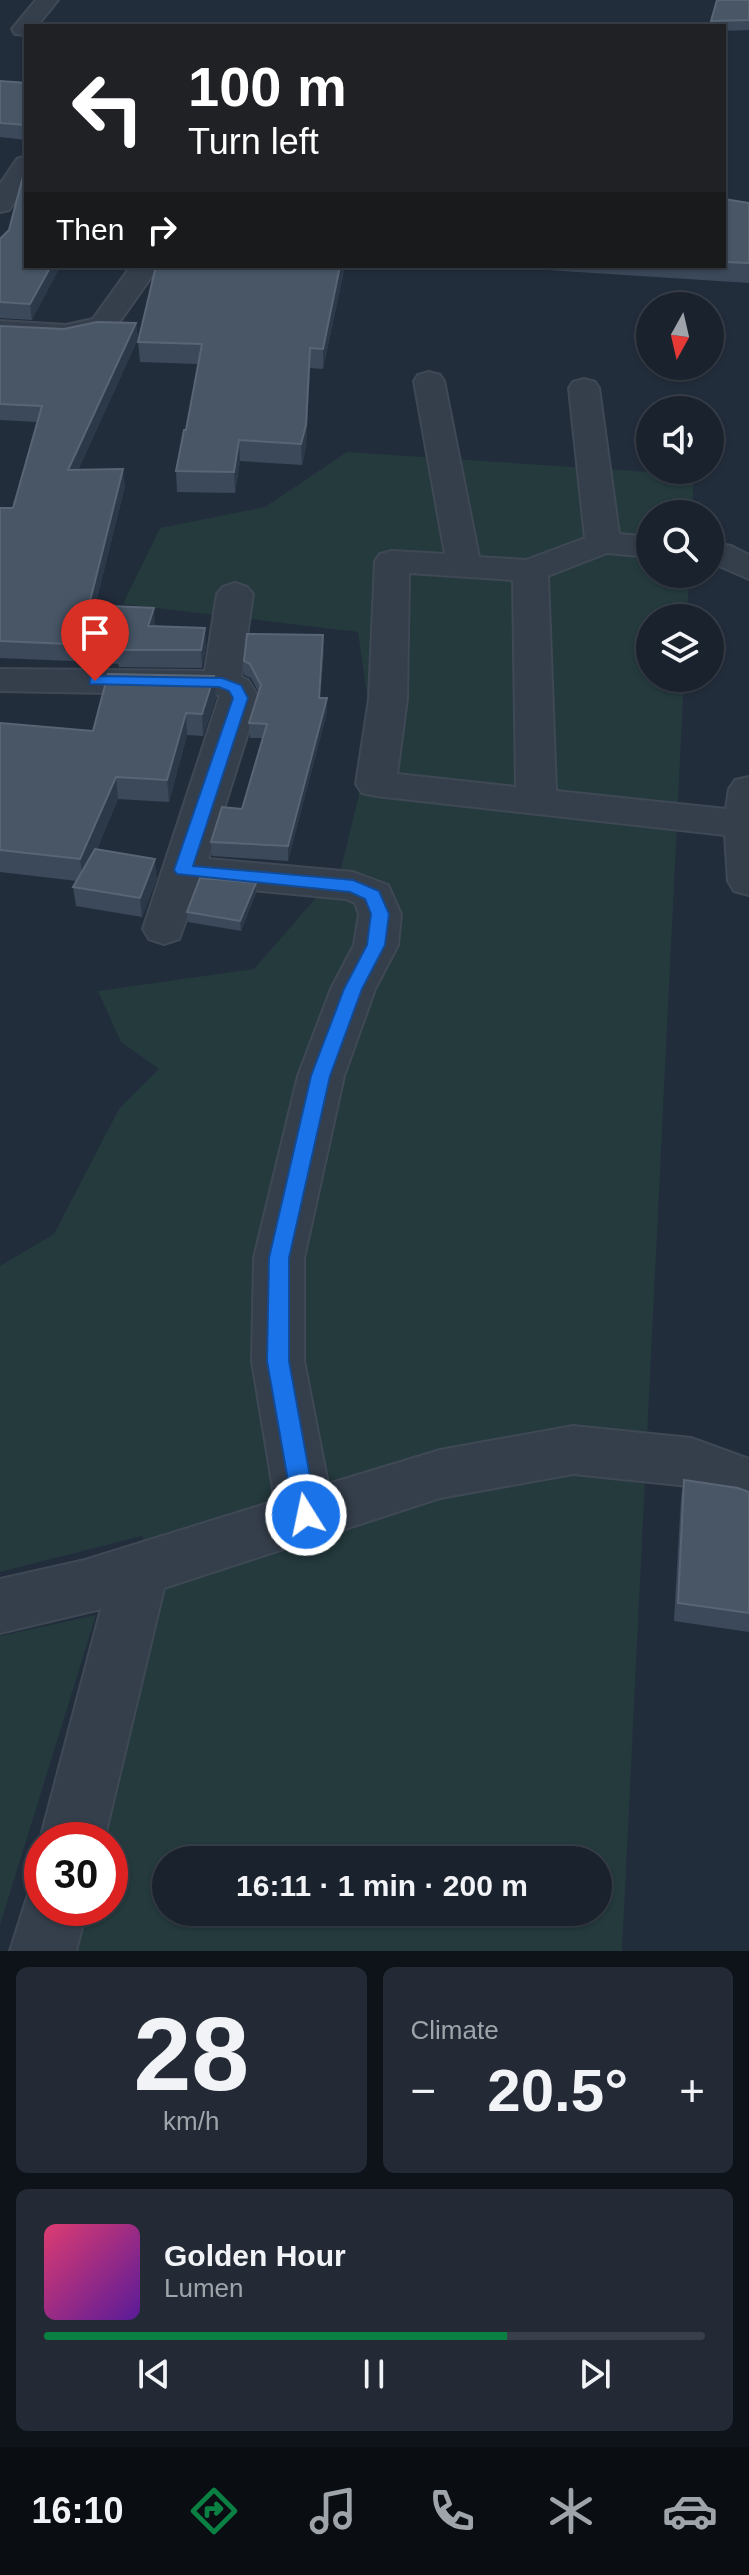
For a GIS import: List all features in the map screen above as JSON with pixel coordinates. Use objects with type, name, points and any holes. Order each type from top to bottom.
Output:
[{"type":"street","points":[[27,24],[47,0]]},
{"type":"street","points":[[11,198],[24,169]]},
{"type":"street","points":[[0,330],[95,330],[103,325],[144,268]]},
{"type":"street","points":[[429,381],[464,567]]},
{"type":"street","points":[[584,388],[603,543]]},
{"type":"street","points":[[636,546],[603,543],[530,571],[392,561],[388,699],[376,784],[536,801],[747,803],[749,881]]},
{"type":"street","points":[[724,556],[749,569]]},
{"type":"street","points":[[530,571],[536,801]]},
{"type":"street","points":[[222,682],[235,594]]},
{"type":"street","points":[[0,680],[222,682],[235,688],[240,698],[164,929]]},
{"type":"street","points":[[183,870],[353,886],[373,895],[380,914],[376,945],[353,989],[321,1076],[279,1258],[278,1361],[306,1515]]},
{"type":"street","points":[[0,1606],[85,1587],[440,1474],[573,1450],[691,1462],[749,1484]]},
{"type":"street","points":[[77,1822],[140,1569]]},
{"type":"street","points":[[43,1951],[49,1926]]},
{"type":"green space","points":[[347,452],[636,471],[636,484],[694,484],[693,500],[636,500],[636,588],[688,588],[688,604],[636,604],[636,692],[683,692],[622,1951],[67,1951],[73,1926],[128,1926],[128,1822],[102,1822],[160,1609],[142,1536],[0,1572],[0,1266],[54,1234],[119,1109],[159,1069],[121,1042],[98,991],[254,969],[341,869],[373,736],[358,632],[123,604],[160,528],[265,507]]},
{"type":"green space","points":[[96,1615],[32,1822],[24,1822],[24,1848],[0,1925],[0,1636]]},
{"type":"building","points":[[717,0],[749,0],[749,20],[711,21]]},
{"type":"building","points":[[0,81],[24,83],[24,125],[0,123]]},
{"type":"building","points":[[24,173],[24,268],[50,268],[30,304],[0,302],[0,239],[9,230]]},
{"type":"building","points":[[726,199],[749,203],[749,263],[726,262]]},
{"type":"building","points":[[156,268],[340,268],[323,349],[310,348],[306,425],[301,444],[239,440],[234,472],[176,471],[202,344],[138,342]]},
{"type":"building","points":[[97,322],[136,323],[68,470],[123,469],[89,605],[154,608],[148,626],[205,628],[201,650],[117,650],[117,647],[93,645],[0,641],[0,508],[13,508],[42,406],[0,404],[0,326],[64,329]]},
{"type":"building","points":[[247,634],[323,635],[319,698],[327,698],[288,846],[211,842],[222,807],[242,809],[267,724],[249,723],[261,685],[250,664],[244,661]]},
{"type":"building","points":[[108,674],[214,676],[202,714],[186,713],[167,780],[116,777],[80,859],[0,850],[0,723],[93,731]]},
{"type":"building","points":[[95,849],[155,859],[140,898],[73,887]]},
{"type":"building","points":[[200,878],[256,883],[240,921],[187,912]]},
{"type":"building","points":[[684,1480],[749,1492],[749,1613],[678,1603]]},
{"type":"route","points":[[95,681],[222,682],[235,688],[240,698],[183,870],[353,886],[373,895],[380,914],[376,945],[353,989],[321,1076],[279,1258],[278,1361],[306,1515]]}]
